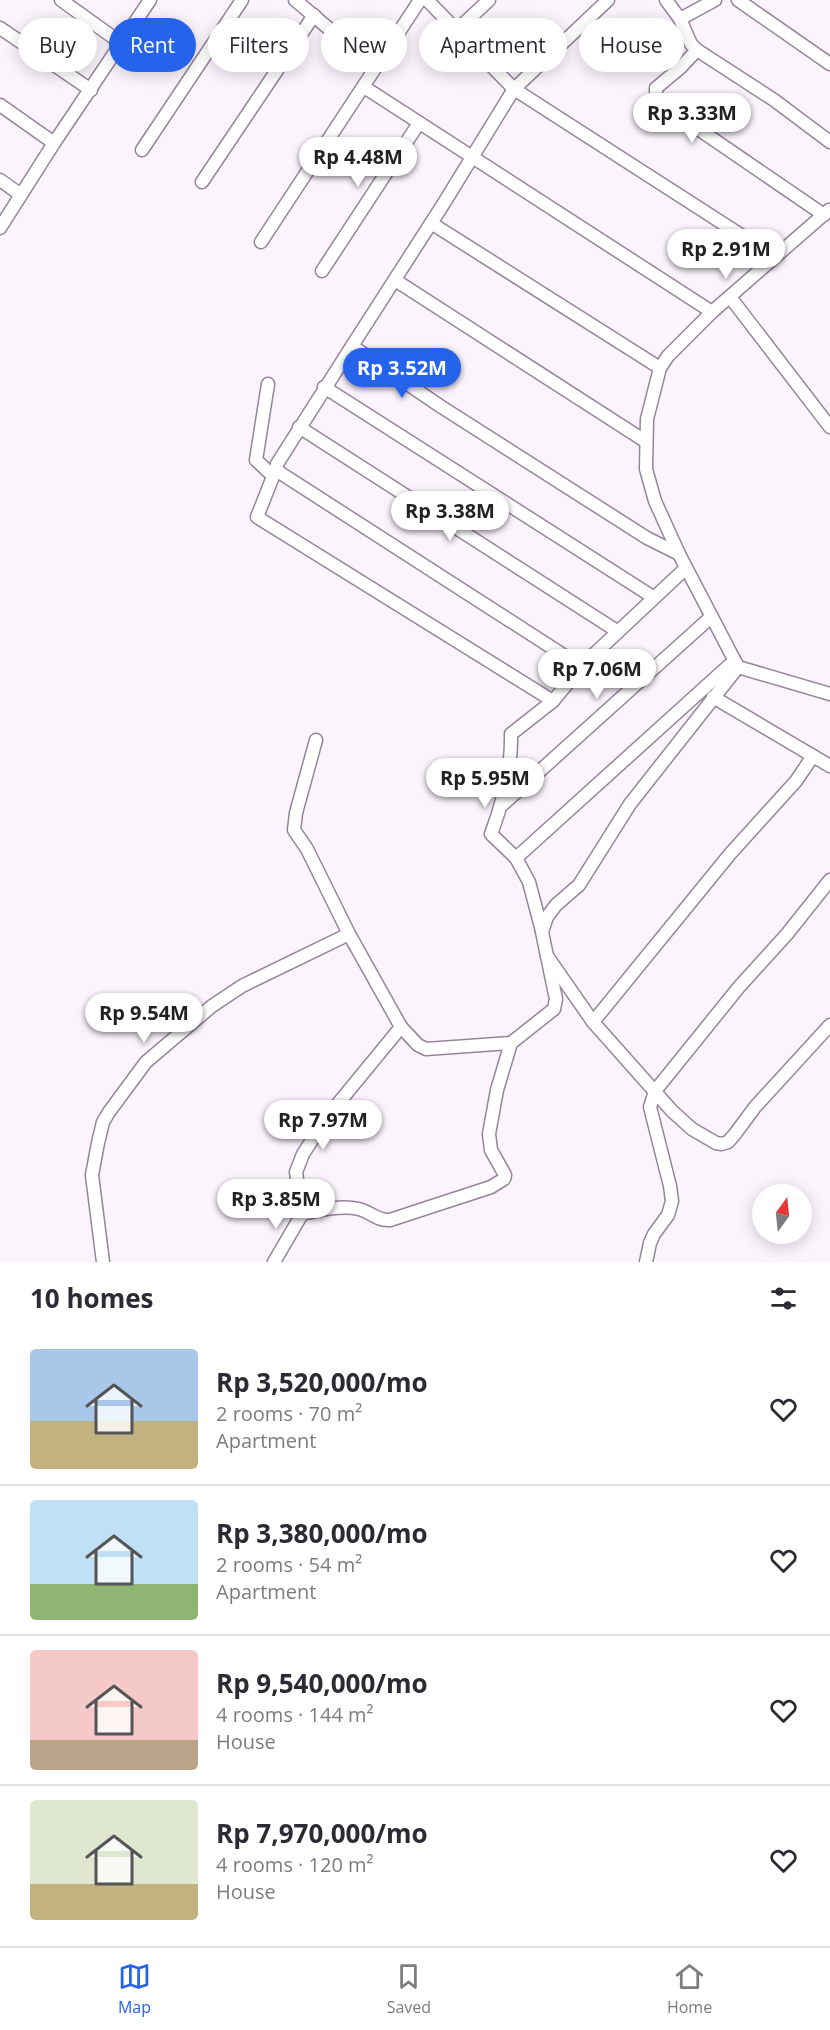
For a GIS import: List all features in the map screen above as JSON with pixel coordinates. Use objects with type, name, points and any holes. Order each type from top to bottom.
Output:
[{"type":"street","points":[[61,0],[109,34]]},
{"type":"street","points":[[138,18],[150,0]]},
{"type":"street","points":[[142,150],[242,0]]},
{"type":"street","points":[[295,0],[321,21]]},
{"type":"street","points":[[407,20],[420,0]]},
{"type":"street","points":[[427,0],[446,18]]},
{"type":"street","points":[[470,18],[489,0]]},
{"type":"street","points":[[553,701],[257,517],[277,464],[299,427],[395,280],[514,89],[608,0]]},
{"type":"street","points":[[666,0],[679,18]]},
{"type":"street","points":[[682,18],[715,0]]},
{"type":"street","points":[[738,0],[830,64]]},
{"type":"street","points":[[202,182],[314,15]]},
{"type":"street","points":[[0,28],[91,90]]},
{"type":"street","points":[[684,28],[691,44],[697,50],[774,100],[830,142]]},
{"type":"street","points":[[697,50],[656,88],[656,100],[827,212],[712,312],[668,356],[660,368],[647,419],[646,469],[655,501],[679,554],[736,664],[830,694]]},
{"type":"street","points":[[0,228],[109,62]]},
{"type":"street","points":[[261,242],[373,72]]},
{"type":"street","points":[[498,72],[514,89],[775,257]]},
{"type":"street","points":[[364,87],[712,312]]},
{"type":"street","points":[[0,105],[54,143]]},
{"type":"street","points":[[322,271],[419,123]]},
{"type":"street","points":[[0,180],[21,195]]},
{"type":"street","points":[[431,223],[660,368]]},
{"type":"street","points":[[395,280],[645,441]]},
{"type":"street","points":[[730,297],[830,427]]},
{"type":"street","points":[[352,346],[440,406],[647,538],[679,554]]},
{"type":"street","points":[[268,384],[256,459],[571,660],[580,662],[589,659]]},
{"type":"street","points":[[324,387],[653,597]]},
{"type":"street","points":[[299,427],[617,631]]},
{"type":"street","points":[[316,740],[296,813],[294,830],[307,849],[349,934],[400,1027],[418,1045],[426,1049],[510,1043],[554,1009],[555,999],[542,932],[529,882],[516,858],[491,834],[502,805],[512,756],[511,734],[553,701],[617,631],[686,568]]},
{"type":"street","points":[[502,805],[711,617]]},
{"type":"street","points":[[542,932],[547,917],[556,905],[579,885],[630,804],[736,664]]},
{"type":"street","points":[[516,858],[736,664]]},
{"type":"street","points":[[713,697],[830,766]]},
{"type":"street","points":[[593,1022],[736,847],[796,781],[813,756]]},
{"type":"street","points":[[646,1262],[650,1243],[668,1215],[672,1201],[650,1107],[655,1091],[830,880]]},
{"type":"street","points":[[103,1262],[92,1175],[98,1143],[106,1117],[146,1062],[212,1006],[242,986],[349,934]]},
{"type":"street","points":[[547,956],[593,1022],[672,1111],[692,1129],[709,1140],[723,1144],[735,1134],[755,1107],[830,1025]]},
{"type":"street","points":[[274,1262],[302,1214],[296,1172],[303,1154],[327,1117],[400,1027]]},
{"type":"street","points":[[302,1214],[349,1208],[368,1212],[382,1221],[390,1220],[491,1187],[501,1181],[505,1175],[491,1150],[489,1134],[497,1090],[510,1043]]}]
